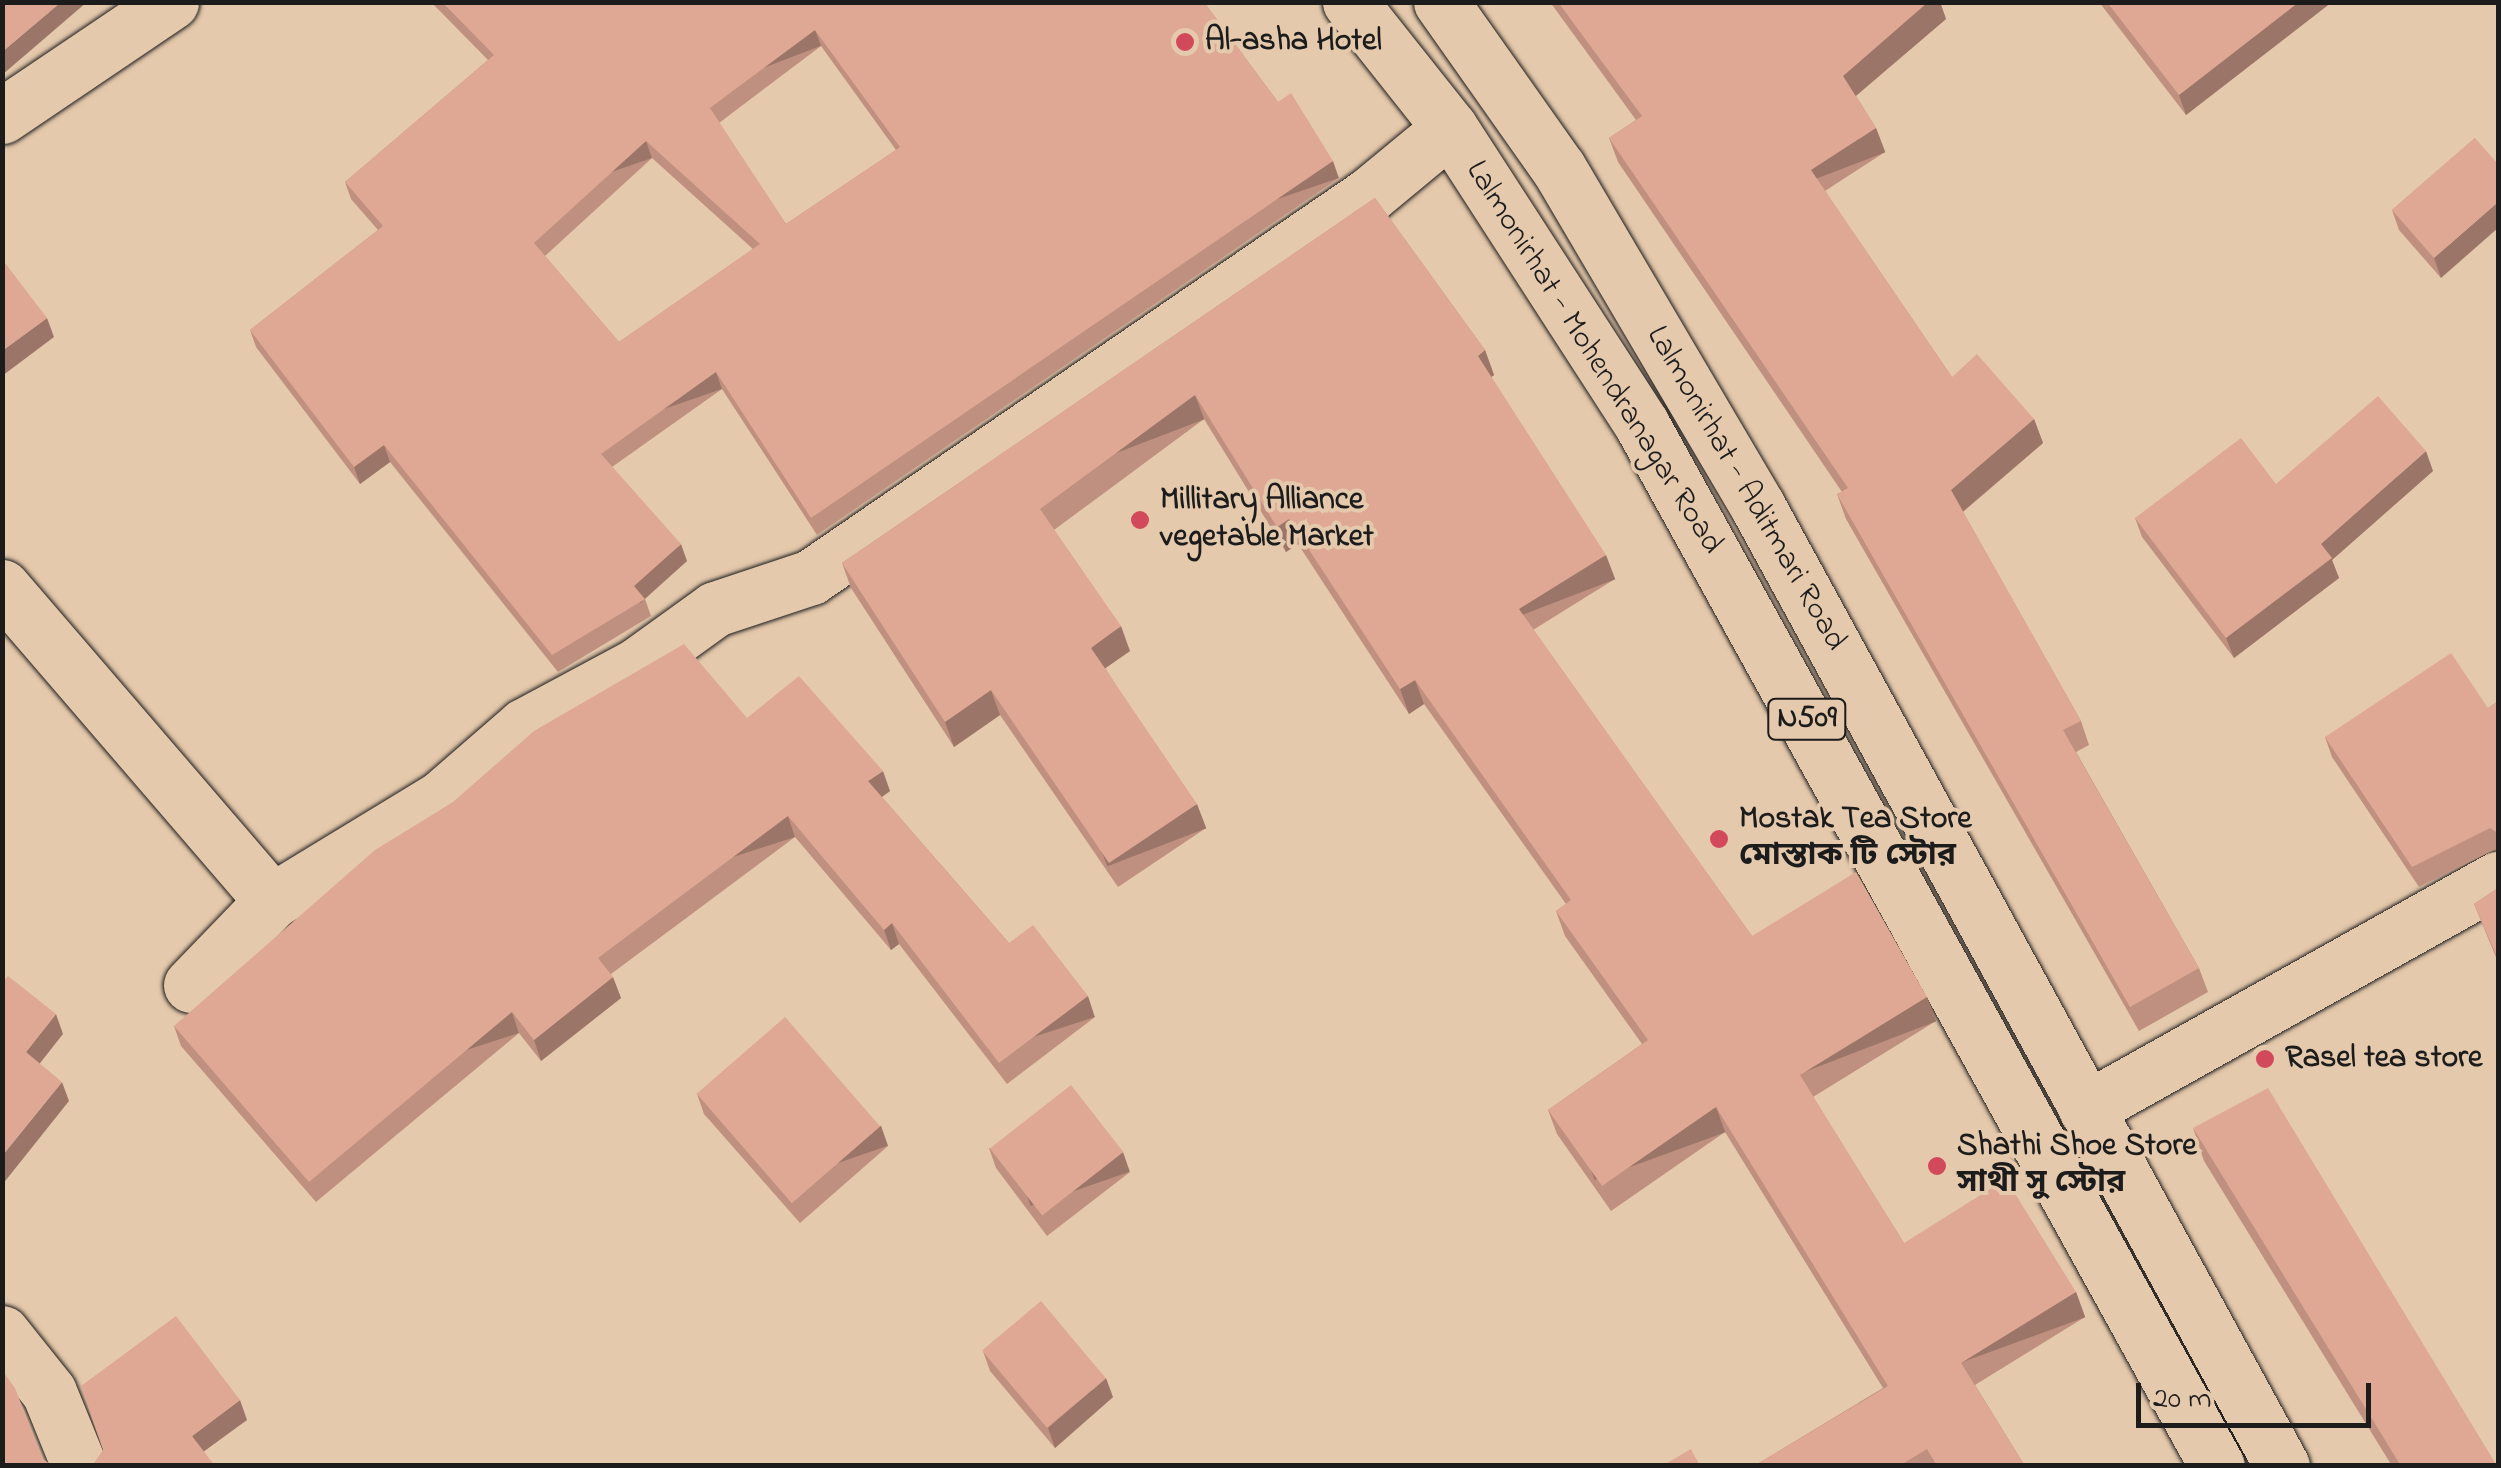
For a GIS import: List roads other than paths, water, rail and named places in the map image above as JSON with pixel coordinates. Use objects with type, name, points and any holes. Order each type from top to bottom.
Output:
[{"type":"main road","points":[[2,116],[170,2]]},
{"type":"main road","name":"Lalmonirhat - Mohendranagar Road","points":[[1350,2],[1450,128],[1642,425],[2217,1466]]},
{"type":"main road","name":"Lalmonirhat - Aditmari Road","points":[[1441,2],[1559,169],[1758,507],[2282,1466]]},
{"type":"main road","points":[[191,985],[272,901],[368,848],[524,726],[636,666],[715,609],[810,577],[1369,195],[1450,128]]},
{"type":"main road","points":[[2,587],[272,901]]},
{"type":"main road","points":[[2086,1108],[2498,879]]},
{"type":"main road","points":[[2,1333],[49,1392],[79,1466]]},
{"type":"place","name":"Al-asha Hotel","points":[[1185,42]]},
{"type":"place","name":"Millitary Alliance vegetable Market","points":[[1140,520]]},
{"type":"place","name":"Mostak Tea Store মোস্তাক টি স্টোর","points":[[1719,839]]},
{"type":"place","name":"Rasel tea store","points":[[2265,1059]]},
{"type":"place","name":"Shathi Shoe Store সাথী সু স্টোর","points":[[1937,1166]]}]
